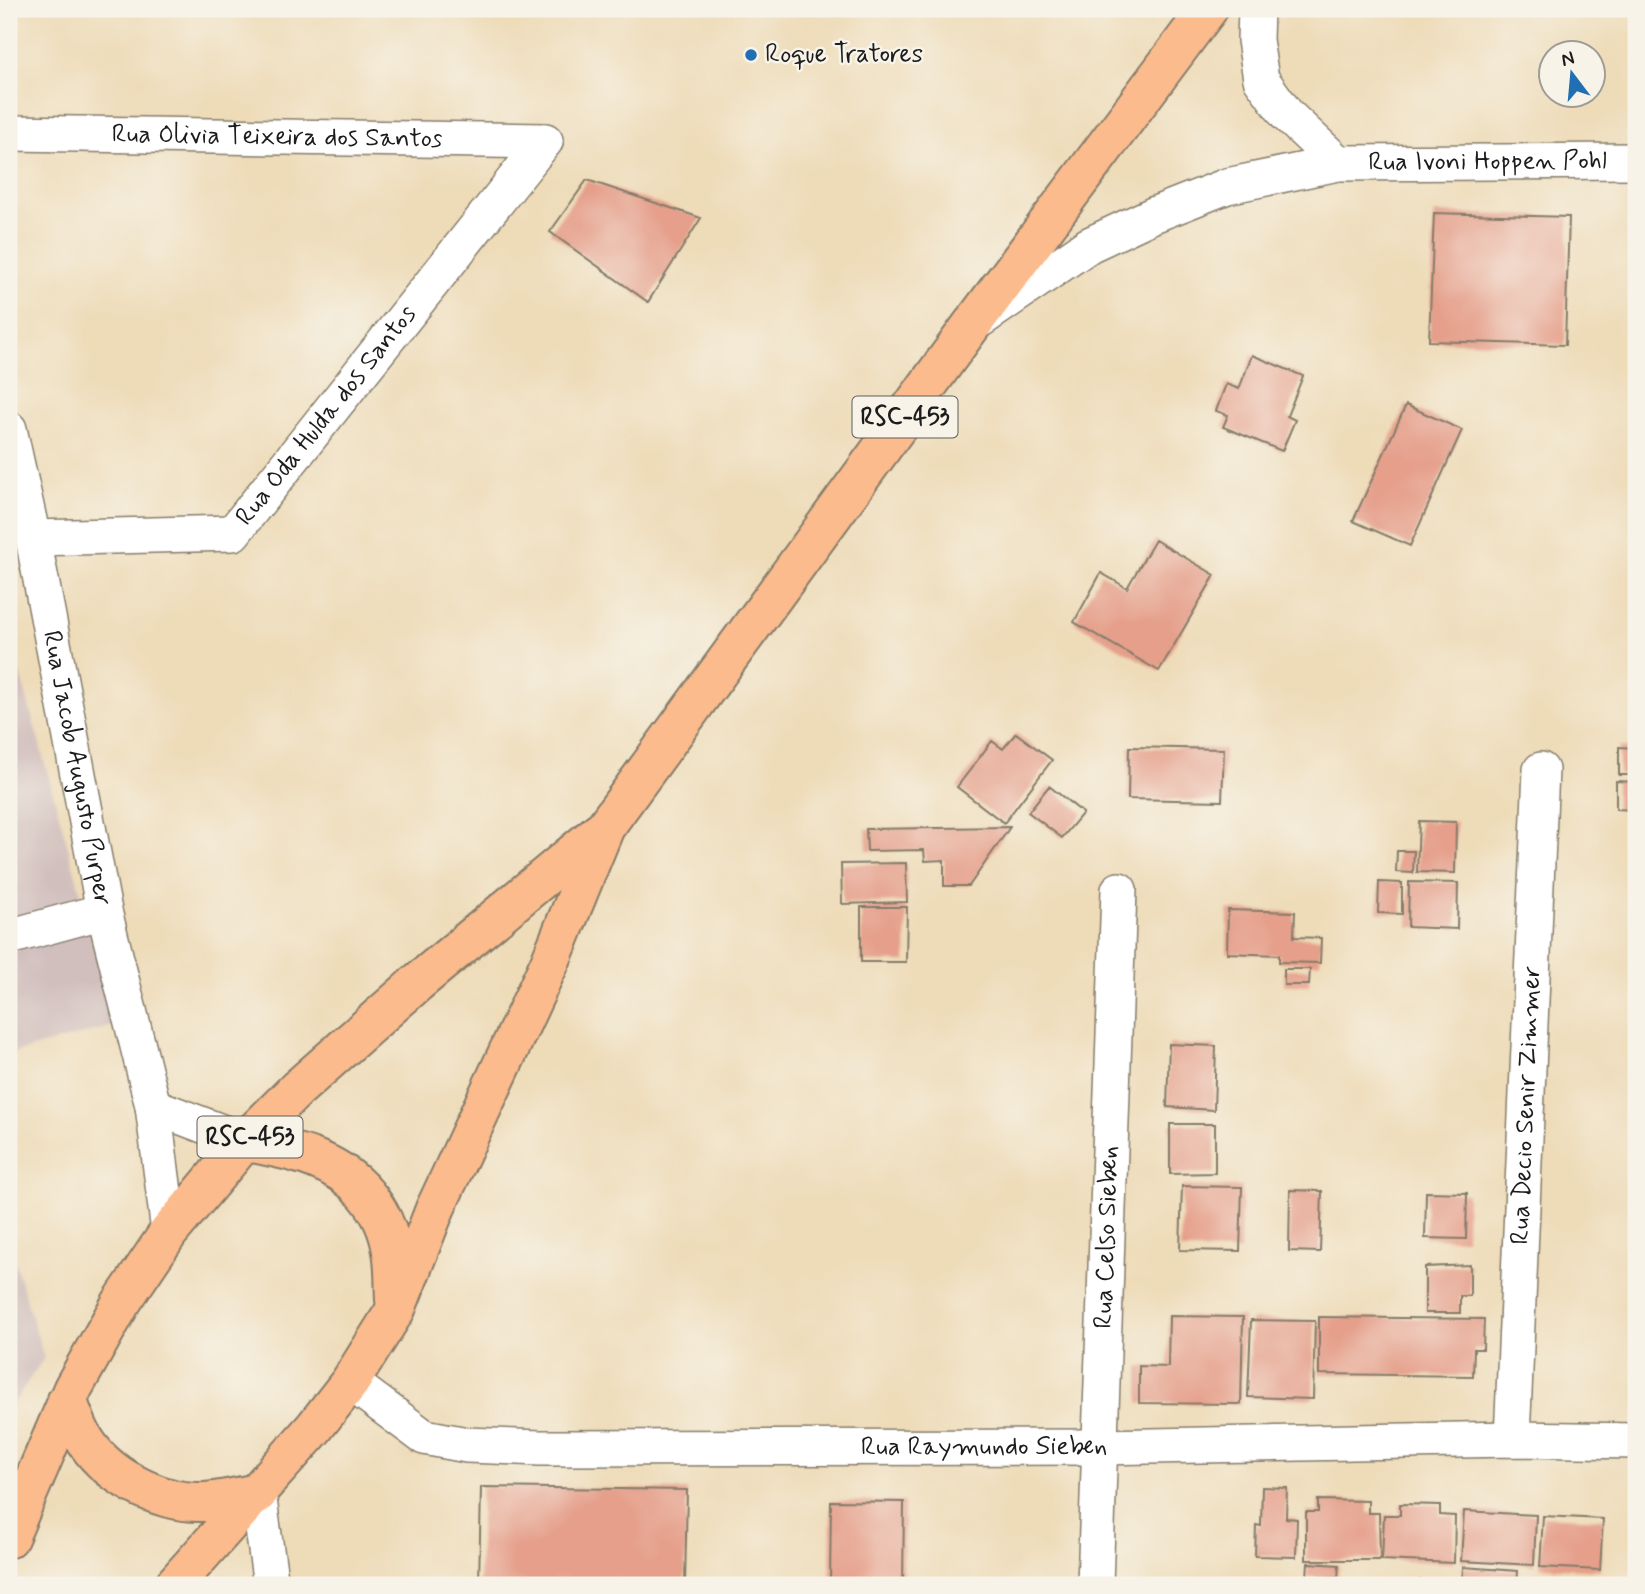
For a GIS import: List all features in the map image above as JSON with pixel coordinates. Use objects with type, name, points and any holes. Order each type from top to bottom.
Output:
[{"type":"highway","name":"RSC-453","points":[[174,1585],[314,1428],[350,1382],[396,1309],[435,1209],[550,962],[605,827],[971,326],[1208,9]]},
{"type":"highway","name":"RSC-453","points":[[9,1538],[67,1400],[121,1303],[169,1232],[246,1141],[297,1089],[417,983],[605,827]]},
{"type":"highway","points":[[246,1141],[315,1159],[344,1174],[373,1201],[392,1249],[396,1309]]},
{"type":"highway","points":[[67,1400],[92,1450],[121,1477],[137,1486],[169,1497],[203,1502],[258,1493]]},
{"type":"street","points":[[1256,9],[1255,40],[1261,79],[1287,115],[1338,163]]},
{"type":"street","name":"Rua Olivia Teixeira dos Santos","points":[[9,133],[545,141]]},
{"type":"street","name":"Rua Oda Hulda dos Santos","points":[[33,538],[233,533],[545,141]]},
{"type":"street","name":"Rua Ivoni Hoppen Pohl","points":[[971,326],[1089,245],[1153,215],[1227,186],[1338,163],[1636,161]]},
{"type":"street","name":"Rua Jacob Augusto Purper","points":[[9,429],[33,538],[104,911],[153,1106],[169,1232]]},
{"type":"street","name":"Rua Decio Senir Zimmer","points":[[1511,1439],[1541,771]]},
{"type":"street","name":"Rua Celso Sieben","points":[[1095,1585],[1119,890]]},
{"type":"street","points":[[9,935],[104,911]]},
{"type":"street","points":[[153,1106],[246,1141]]},
{"type":"street","name":"Rua Raymundo Sieben","points":[[350,1382],[424,1437],[467,1445],[540,1448],[1099,1447],[1511,1439],[1636,1441]]},
{"type":"street","points":[[258,1493],[271,1585]]},
{"type":"shaded area","points":[[9,633],[117,1025],[9,1054]]},
{"type":"shaded area","points":[[9,1243],[44,1358],[9,1409]]},
{"type":"building","points":[[587,180],[701,218],[648,302],[550,232]]},
{"type":"building","points":[[1434,213],[1569,217],[1565,345],[1429,341]]},
{"type":"building","points":[[1252,355],[1303,376],[1287,416],[1295,420],[1282,451],[1223,427],[1228,415],[1216,411],[1226,384],[1239,389]]},
{"type":"building","points":[[1406,405],[1462,430],[1410,546],[1353,521]]},
{"type":"building","points":[[1155,540],[1215,575],[1159,671],[1074,622],[1101,573],[1127,588]]},
{"type":"building","points":[[1016,733],[1052,760],[1004,823],[957,787],[992,741],[1003,749]]},
{"type":"building","points":[[1129,747],[1224,749],[1222,801],[1128,799]]},
{"type":"building","points":[[1619,747],[1636,748],[1636,775],[1619,775]]},
{"type":"building","points":[[1616,781],[1636,782],[1636,810],[1616,809]]},
{"type":"building","points":[[1049,786],[1083,813],[1062,838],[1028,812]]},
{"type":"building","points":[[1419,821],[1456,822],[1455,873],[1417,872]]},
{"type":"building","points":[[1010,827],[969,886],[944,886],[944,860],[925,861],[924,850],[867,851],[866,829]]},
{"type":"building","points":[[1397,851],[1414,851],[1413,873],[1396,872]]},
{"type":"building","points":[[906,863],[907,902],[842,904],[841,864]]},
{"type":"building","points":[[1379,882],[1402,883],[1402,914],[1378,913]]},
{"type":"building","points":[[1409,882],[1458,883],[1457,929],[1408,927]]},
{"type":"building","points":[[861,907],[907,907],[906,962],[861,962]]},
{"type":"building","points":[[1228,910],[1295,912],[1294,937],[1321,938],[1320,963],[1279,962],[1279,955],[1227,953]]},
{"type":"building","points":[[1284,969],[1310,969],[1309,985],[1284,985]]},
{"type":"building","points":[[1169,1044],[1216,1046],[1214,1110],[1167,1107]]},
{"type":"building","points":[[1170,1124],[1215,1124],[1215,1173],[1170,1174]]},
{"type":"building","points":[[1182,1186],[1242,1187],[1240,1251],[1180,1250]]},
{"type":"building","points":[[1290,1190],[1322,1191],[1320,1252],[1289,1251]]},
{"type":"building","points":[[1426,1192],[1467,1193],[1466,1239],[1425,1238]]},
{"type":"building","points":[[1470,1265],[1470,1296],[1460,1296],[1460,1313],[1425,1313],[1425,1267]]},
{"type":"building","points":[[1169,1316],[1243,1317],[1241,1404],[1139,1403],[1139,1366],[1168,1367]]},
{"type":"building","points":[[1319,1317],[1484,1319],[1483,1349],[1474,1349],[1473,1376],[1319,1374]]},
{"type":"building","points":[[1251,1320],[1315,1321],[1313,1399],[1248,1397]]},
{"type":"building","points":[[481,1487],[687,1490],[685,1585],[479,1585]]},
{"type":"building","points":[[1262,1487],[1287,1488],[1286,1518],[1297,1519],[1296,1557],[1255,1556],[1256,1525],[1261,1526]]},
{"type":"building","points":[[1318,1500],[1368,1501],[1368,1513],[1379,1513],[1380,1560],[1306,1560],[1306,1512],[1318,1512]]},
{"type":"building","points":[[831,1501],[904,1502],[903,1585],[830,1585]]},
{"type":"building","points":[[1400,1504],[1440,1505],[1440,1515],[1455,1516],[1454,1563],[1382,1560],[1384,1515],[1400,1515]]},
{"type":"building","points":[[1464,1511],[1536,1515],[1534,1565],[1461,1561]]},
{"type":"building","points":[[1543,1516],[1603,1519],[1600,1570],[1540,1567]]},
{"type":"building","points":[[1308,1563],[1339,1565],[1338,1578],[1307,1577]]},
{"type":"building","points":[[1463,1567],[1518,1571],[1517,1585],[1462,1585]]},
{"type":"building","points":[[1419,1580],[1459,1582],[1458,1585],[1419,1585]]},
{"type":"place","name":"Roque Tratores","points":[[751,55]]}]
